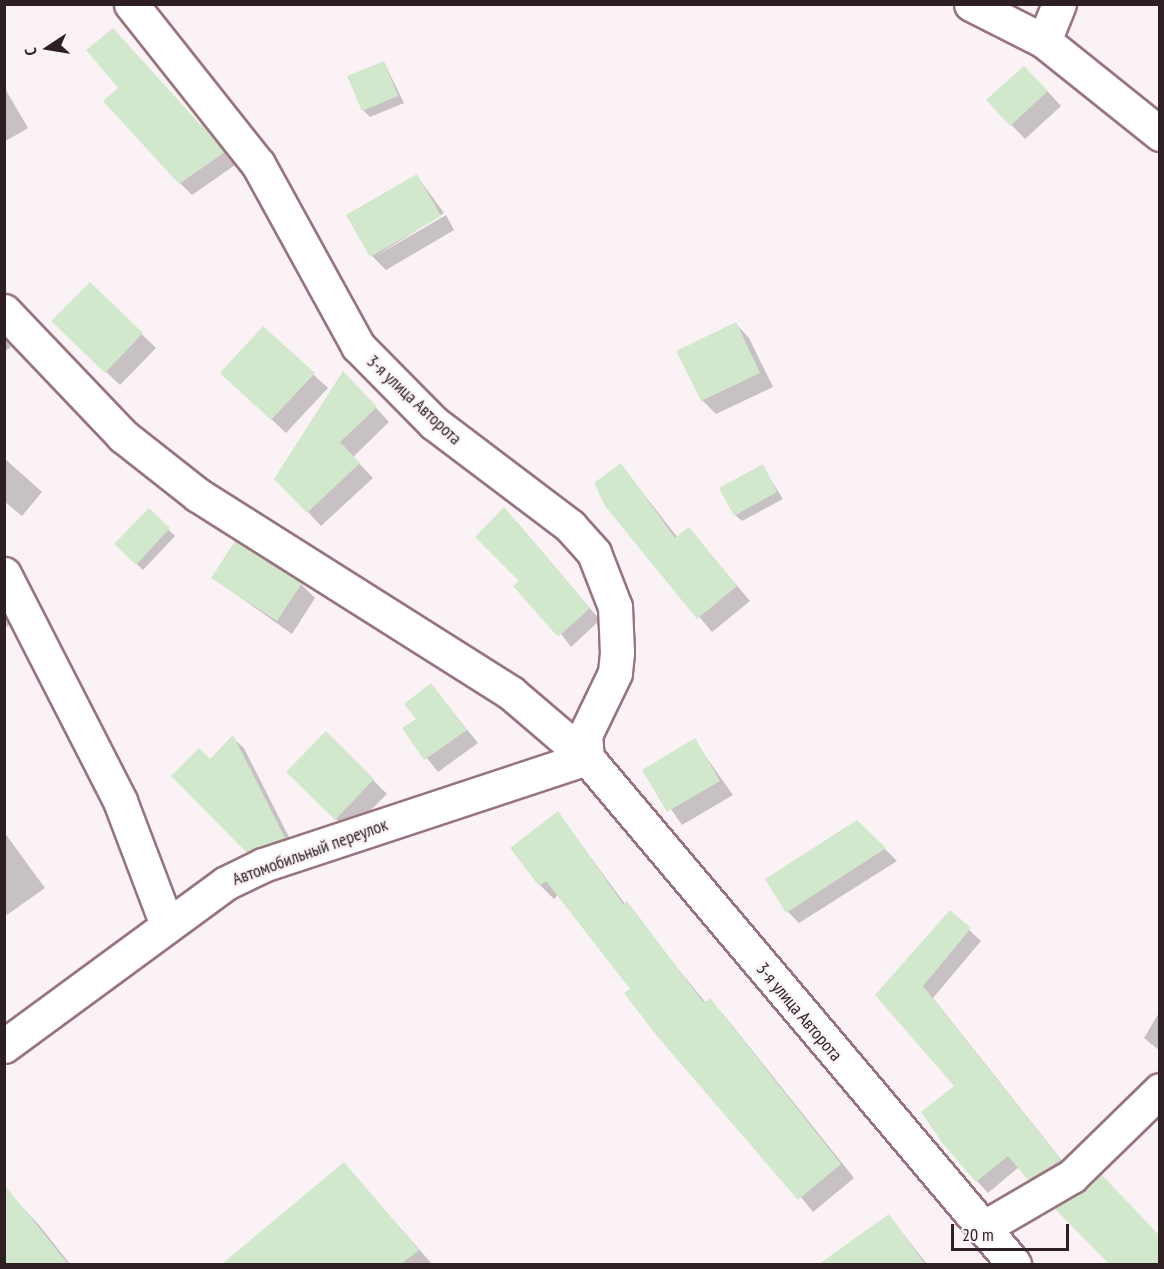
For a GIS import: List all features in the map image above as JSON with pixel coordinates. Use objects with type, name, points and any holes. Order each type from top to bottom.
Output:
[{"type":"street","name":"3-я улица Авторота","points":[[131,4],[258,164],[358,346],[434,423],[570,526],[594,553],[615,607],[617,653],[611,684],[585,735],[587,758]]},
{"type":"street","points":[[971,4],[1044,41],[1160,134]]},
{"type":"street","points":[[1044,41],[1059,4]]},
{"type":"street","name":"3-я улица Авторота","points":[[4,311],[123,436],[198,495],[511,693],[587,758],[1014,1264]]},
{"type":"street","points":[[4,574],[120,801],[166,922]]},
{"type":"street","name":"Автомобильный переулок","points":[[4,1046],[166,922],[263,865],[587,758]]},
{"type":"street","points":[[983,1228],[1072,1176],[1160,1090]]},
{"type":"building","points":[[113,28],[225,152],[179,184],[103,101],[118,88],[86,50]]},
{"type":"building","points":[[384,61],[398,96],[362,111],[347,76]]},
{"type":"building","points":[[1024,66],[1048,91],[1010,126],[986,100]]},
{"type":"building","points":[[417,174],[441,216],[370,257],[346,215]]},
{"type":"building","points":[[90,282],[143,333],[105,373],[51,321]]},
{"type":"building","points":[[736,322],[760,373],[701,401],[676,351]]},
{"type":"building","points":[[263,326],[315,373],[271,420],[220,373]]},
{"type":"building","points":[[343,371],[377,407],[340,442],[360,463],[307,513],[274,479]]},
{"type":"building","points":[[621,463],[675,538],[689,527],[737,586],[697,619],[605,506],[594,483]]},
{"type":"building","points":[[763,464],[777,492],[734,516],[719,488]]},
{"type":"building","points":[[504,507],[590,608],[558,637],[513,586],[519,581],[475,537]]},
{"type":"building","points":[[149,508],[170,528],[136,565],[114,544]]},
{"type":"building","points":[[235,541],[302,583],[277,621],[211,578]]},
{"type":"building","points":[[431,683],[467,730],[424,760],[402,728],[416,719],[404,704]]},
{"type":"building","points":[[326,731],[374,779],[335,820],[286,772]]},
{"type":"building","points":[[233,735],[285,838],[246,852],[171,776],[199,748],[210,759]]},
{"type":"building","points":[[695,738],[720,781],[667,812],[642,770]]},
{"type":"building","points":[[558,811],[623,904],[627,901],[704,1003],[710,998],[841,1164],[798,1200],[657,1036],[624,993],[630,989],[546,881],[539,886],[510,848]]},
{"type":"building","points":[[857,820],[886,848],[786,913],[765,879]]},
{"type":"building","points":[[950,910],[971,928],[923,986],[1061,1160],[1028,1180],[1008,1156],[976,1182],[943,1144],[921,1112],[954,1086],[875,995]]},
{"type":"building","points":[[344,1162],[419,1250],[401,1264],[222,1264]]},
{"type":"building","points":[[1101,1174],[1160,1236],[1160,1264],[1109,1264],[1054,1208]]},
{"type":"building","points":[[4,1184],[68,1264],[4,1264]]},
{"type":"building","points":[[889,1214],[925,1264],[819,1264]]}]
